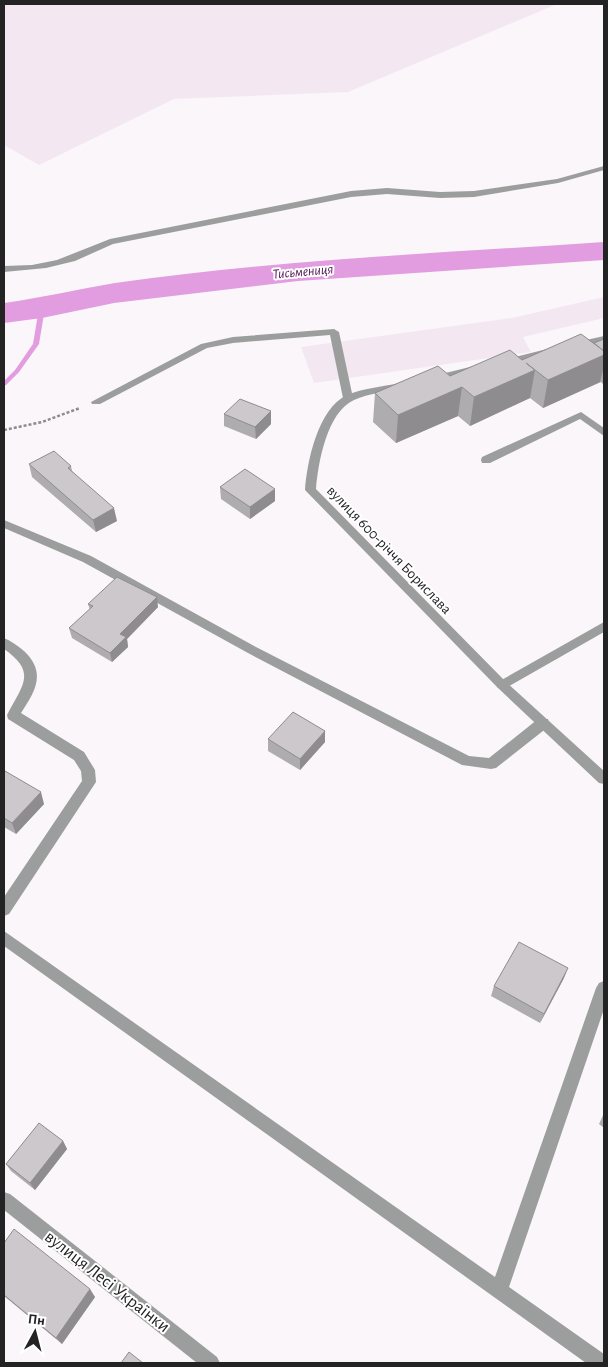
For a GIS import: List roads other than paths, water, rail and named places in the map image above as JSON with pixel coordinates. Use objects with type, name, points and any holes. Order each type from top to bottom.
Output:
[{"type":"street","points":[[4,269],[41,267],[64,263],[80,258],[110,242],[351,194],[387,191],[440,195],[474,194],[558,181],[604,168]]},
{"type":"street","points":[[96,402],[204,346],[233,340],[334,332],[348,398],[604,339]]},
{"type":"street","name":"вулиця 600-річчя Борислава","points":[[348,398],[332,411],[311,470],[310,490],[502,685],[604,779]]},
{"type":"street","points":[[486,460],[581,415],[604,433]]},
{"type":"street","points":[[4,524],[87,559],[252,650],[467,761],[491,764],[543,723]]},
{"type":"street","points":[[502,685],[604,626]]},
{"type":"street","points":[[4,644],[15,650],[28,663],[33,675],[29,688],[14,715],[79,756],[88,770],[89,782],[4,909]]},
{"type":"street","points":[[4,938],[601,1363]]},
{"type":"street","points":[[499,1290],[604,988]]},
{"type":"street","name":"вулиця Лесі Українки","points":[[4,1200],[211,1363]]},
{"type":"waterway","name":"Тисьмениця","points":[[4,313],[42,308],[114,293],[298,272],[604,251]]},
{"type":"waterway","points":[[4,384],[17,371],[36,344],[42,308]]}]
